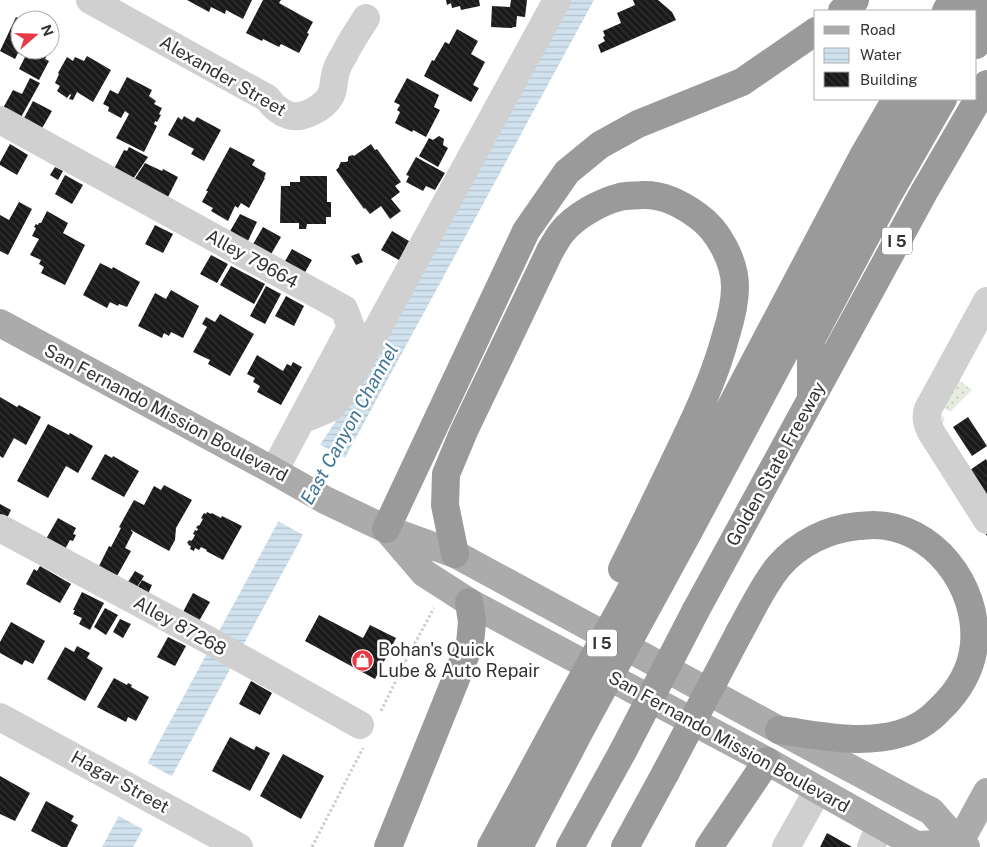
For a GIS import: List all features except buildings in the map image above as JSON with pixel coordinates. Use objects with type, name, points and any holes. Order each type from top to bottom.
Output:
[{"type":"highway","points":[[843,10],[855,0]]},
{"type":"highway","points":[[977,43],[987,26]]},
{"type":"highway","points":[[386,529],[526,231],[567,172],[600,145],[638,124],[742,82],[814,32]]},
{"type":"highway","name":"Golden State Freeway","points":[[570,847],[623,751],[696,610],[924,192],[987,84]]},
{"type":"highway","name":"I 5","points":[[492,847],[574,717],[641,576],[863,156],[895,100]]},
{"type":"highway","points":[[641,576],[778,363],[864,198],[920,100]]},
{"type":"highway","points":[[811,400],[811,340],[888,195],[942,100]]},
{"type":"highway","points":[[455,554],[445,505],[446,474],[464,431],[550,251],[563,231],[582,214],[601,203],[621,196],[646,195],[668,199],[687,208],[703,220],[716,234],[726,250],[735,284],[734,307],[720,356],[641,576]]},
{"type":"highway","points":[[625,847],[765,587],[779,567],[794,552],[811,540],[831,530],[873,525],[894,528],[914,535],[930,545],[944,558],[957,575],[965,591],[974,626],[974,645],[970,663],[963,682],[951,699],[934,715],[917,727],[900,734],[851,740],[779,730]]},
{"type":"highway","points":[[388,847],[470,644],[472,622],[469,602]]},
{"type":"highway","points":[[519,847],[574,717]]},
{"type":"highway","points":[[709,847],[767,762]]},
{"type":"main road","name":"San Fernando Mission Boulevard","points":[[0,323],[298,484],[324,500],[386,529],[455,554],[931,811],[961,846]]},
{"type":"main road","name":"San Fernando Mission Boulevard","points":[[386,529],[424,573],[469,602],[818,790],[875,836],[916,845],[961,846]]},
{"type":"main road","points":[[961,846],[987,792]]},
{"type":"street","name":"Alexander Street","points":[[90,0],[267,98],[276,109],[289,116],[298,116],[312,112],[323,106],[334,87],[335,75],[343,55],[366,18]]},
{"type":"street","points":[[301,420],[330,408],[340,396],[557,0]]},
{"type":"street","name":"Alley 79664","points":[[0,120],[344,309],[351,327],[274,471]]},
{"type":"street","points":[[987,301],[928,409],[926,417],[931,432],[987,520]]},
{"type":"street","name":"Alley 87268","points":[[0,528],[212,642],[360,725]]},
{"type":"street","name":"Hagar Street","points":[[0,717],[239,847]]},
{"type":"street","points":[[786,847],[818,790]]},
{"type":"shaded area","points":[[987,311],[987,323],[956,378],[972,390],[950,412],[945,408],[940,412],[945,419],[941,425],[971,473],[968,476],[934,423],[933,415]]},
{"type":"water","name":"East Canyon Channel","points":[[568,0],[594,0],[142,831],[133,847],[102,847],[321,443],[343,411]]},
{"type":"pier","points":[[319,444],[347,459],[305,536],[278,521]]},
{"type":"pier","points":[[146,762],[173,777],[144,830],[117,815]]},
{"type":"place","name":"Bohan's Quick Lube & Auto Repair","points":[[362,660]]}]
